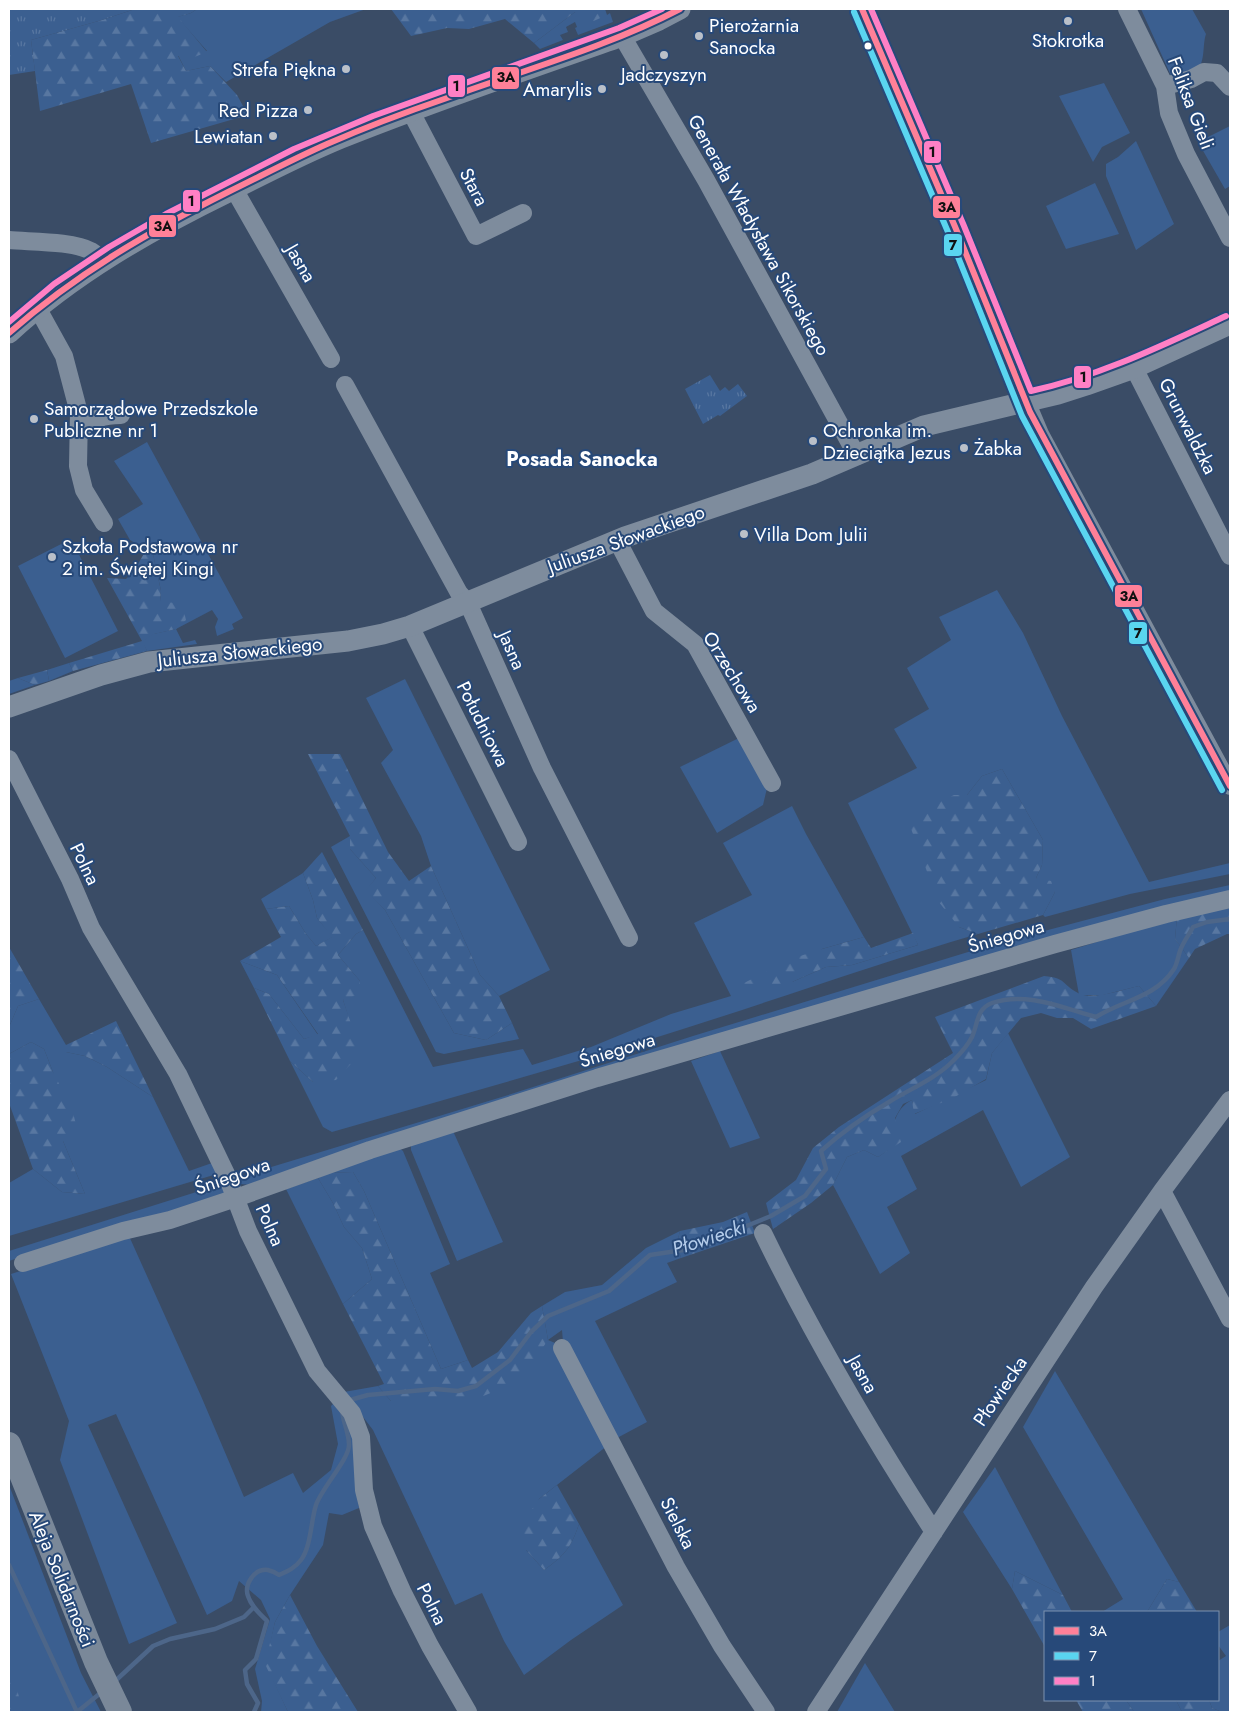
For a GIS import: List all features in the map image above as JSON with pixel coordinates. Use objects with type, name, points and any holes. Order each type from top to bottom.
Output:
[{"type":"main road","name":"Aleja Solidarności","points":[[9,1444],[96,1662],[120,1711]]},
{"type":"street","points":[[9,333],[72,282],[101,262],[181,214],[339,139],[622,36],[680,9]]},
{"type":"street","points":[[862,9],[956,229],[1030,412],[1230,786]]},
{"type":"street","name":"Feliksa Gieli","points":[[1127,9],[1165,86],[1169,113],[1186,154],[1230,238]]},
{"type":"street","name":"Generała Władysława Sikorskiego","points":[[622,36],[706,180],[857,456]]},
{"type":"street","points":[[1165,86],[1191,79],[1204,72],[1217,73],[1230,87]]},
{"type":"street","name":"Stara","points":[[411,112],[476,236],[523,214]]},
{"type":"street","name":"Jasna","points":[[234,189],[331,359]]},
{"type":"street","points":[[9,240],[73,245],[94,253],[101,262]]},
{"type":"street","points":[[38,309],[64,356],[79,413],[78,466],[84,490],[104,523]]},
{"type":"street","name":"Juliusza Słowackiego","points":[[9,707],[101,675],[149,662],[348,641],[410,626],[617,540],[812,474],[924,426],[1058,394],[1134,368],[1230,324]]},
{"type":"street","name":"Grunwaldzka","points":[[1134,368],[1230,556]]},
{"type":"street","name":"Jasna","points":[[345,385],[459,593],[468,603],[542,768],[629,938]]},
{"type":"street","points":[[79,430],[97,418],[108,415],[120,415]]},
{"type":"street","name":"Orzechowa","points":[[617,540],[654,611],[695,644],[772,783]]},
{"type":"street","name":"Południowa","points":[[410,626],[518,842]]},
{"type":"street","name":"Polna","points":[[9,759],[70,879],[91,928],[178,1074],[227,1176],[252,1239],[317,1371],[352,1413],[361,1437],[364,1490],[372,1526],[426,1638],[468,1712]]},
{"type":"street","name":"Śniegowa","points":[[23,1263],[123,1231],[170,1220],[370,1150],[597,1078],[1055,944],[1230,899]]},
{"type":"street","name":"Płowiecka","points":[[816,1712],[1094,1287],[1230,1100]]},
{"type":"street","points":[[1162,1191],[1230,1319]]},
{"type":"street","name":"Jasna","points":[[763,1233],[795,1297],[854,1402],[934,1532]]},
{"type":"street","name":"Sielska","points":[[562,1348],[681,1575],[718,1638],[766,1712]]},
{"type":"green space","points":[[9,9],[135,9],[31,40],[35,71],[9,75]]},
{"type":"green space","points":[[135,9],[197,9],[178,17],[207,52],[192,58],[178,56],[186,71],[210,66],[237,95],[248,115],[151,143],[131,84],[40,111],[31,40]]},
{"type":"green space","points":[[197,9],[366,9],[330,22],[226,82],[210,66],[186,71],[178,55],[207,51],[177,17]]},
{"type":"green space","points":[[391,9],[605,9],[607,15],[587,24],[575,12],[534,43],[505,19],[469,29],[447,28],[411,36]]},
{"type":"green space","points":[[1141,9],[1192,9],[1206,34],[1201,64],[1195,71],[1172,78]]},
{"type":"green space","points":[[575,12],[607,15],[610,13],[613,22],[578,35],[575,22],[566,27],[568,32],[560,35],[563,40],[540,49],[534,43]]},
{"type":"green space","points":[[1104,83],[1130,133],[1102,147],[1093,162],[1059,96]]},
{"type":"green space","points":[[1230,126],[1230,186],[1225,189],[1198,142]]},
{"type":"green space","points":[[1136,141],[1174,224],[1136,250],[1106,176],[1106,164],[1118,157]]},
{"type":"green space","points":[[1095,183],[1119,234],[1066,249],[1046,206]]},
{"type":"green space","points":[[710,375],[720,391],[725,387],[729,391],[738,384],[747,396],[720,416],[718,415],[703,424],[685,389]]},
{"type":"green space","points":[[147,442],[243,618],[232,624],[234,629],[217,636],[215,627],[218,619],[212,610],[176,629],[160,601],[161,591],[153,554],[130,540],[118,519],[143,504],[114,461]]},
{"type":"green space","points":[[71,539],[118,631],[65,658],[18,566]]},
{"type":"green space","points":[[146,550],[153,554],[161,591],[160,601],[182,604],[186,620],[176,629],[154,634],[143,641],[147,651],[73,671],[69,663],[142,641],[107,578],[126,579],[134,571]]},
{"type":"green space","points":[[997,590],[1023,633],[1062,716],[1149,882],[1230,863],[1230,874],[1130,894],[1045,917],[1043,915],[1055,892],[1036,878],[1042,865],[1043,840],[1002,769],[982,776],[967,795],[954,795],[959,927],[978,934],[552,1069],[332,1132],[323,1127],[290,1061],[313,1082],[348,1016],[343,1000],[360,981],[338,955],[356,934],[363,930],[433,1067],[523,1049],[532,1065],[591,1047],[671,1014],[731,996],[694,923],[752,895],[723,843],[792,806],[864,937],[822,949],[792,982],[826,967],[852,965],[918,945],[848,803],[917,768],[894,729],[929,709],[907,668],[951,640],[939,617]]},
{"type":"green space","points":[[176,629],[183,643],[195,640],[197,644],[147,651],[142,641],[153,634]]},
{"type":"green space","points":[[69,663],[73,671],[49,681],[47,670]]},
{"type":"green space","points":[[47,670],[49,681],[35,685],[18,678]]},
{"type":"green space","points":[[18,678],[35,685],[9,694],[9,681]]},
{"type":"green space","points":[[405,679],[550,970],[499,996],[480,975],[431,866],[421,836],[381,763],[393,750],[366,698]]},
{"type":"green space","points":[[741,737],[767,788],[763,805],[717,833],[680,767]]},
{"type":"green space","points":[[308,754],[340,754],[388,852],[409,881],[431,866],[480,975],[499,996],[512,1023],[486,1040],[454,1033],[385,910],[365,891],[376,878],[350,849],[350,836]]},
{"type":"green space","points":[[1002,769],[1043,840],[1042,865],[1036,878],[1051,881],[1055,892],[1043,915],[978,934],[959,927],[938,901],[907,818],[954,795],[967,795],[982,776]]},
{"type":"green space","points":[[350,836],[350,849],[376,878],[366,891],[385,910],[454,1033],[486,1040],[512,1023],[519,1039],[444,1054],[436,1052],[331,847]]},
{"type":"green space","points":[[322,852],[363,930],[356,934],[338,955],[360,981],[360,994],[343,1000],[361,1053],[336,1080],[313,1082],[290,1061],[254,988],[269,994],[304,1039],[318,1034],[277,975],[240,961],[281,937],[266,909],[289,906],[306,934],[316,946],[332,937],[317,918],[313,900],[303,873]]},
{"type":"green space","points":[[303,873],[313,900],[317,918],[333,937],[316,946],[306,934],[289,906],[266,909],[261,899]]},
{"type":"green space","points":[[1230,885],[1230,893],[252,1185],[240,1184],[235,1178],[991,945],[1165,899]]},
{"type":"green space","points":[[1230,907],[1230,934],[1195,949],[1189,958],[1175,939],[1177,917]]},
{"type":"green space","points":[[1177,917],[1175,939],[1189,958],[1156,1006],[1139,986],[1103,995],[1079,995],[1071,950]]},
{"type":"green space","points":[[913,933],[918,945],[852,965],[826,967],[792,982],[747,992],[744,983],[794,958],[822,949],[864,937],[871,948]]},
{"type":"green space","points":[[9,947],[39,999],[18,1006],[9,1027]]},
{"type":"green space","points":[[240,961],[277,975],[318,1035],[304,1039],[269,994],[254,988]]},
{"type":"green space","points":[[1044,976],[1057,978],[1078,993],[1091,996],[1139,986],[1156,1006],[1091,1029],[1073,1018],[1057,1018],[1041,1013],[1021,1018],[992,1053],[986,1079],[953,1098],[914,1114],[912,1100],[903,1104],[895,1118],[901,1142],[878,1157],[864,1150],[847,1157],[833,1185],[811,1203],[773,1229],[766,1203],[796,1180],[813,1148],[839,1127],[953,1053],[935,1017]]},
{"type":"green space","points":[[39,999],[66,1045],[66,1052],[85,1056],[107,1067],[153,1097],[189,1171],[212,1163],[217,1174],[9,1236],[9,1183],[33,1169],[62,1192],[85,1194],[63,1141],[53,1072],[44,1049],[31,1042],[9,1054],[9,1027],[18,1006]]},
{"type":"green space","points":[[116,1021],[153,1097],[107,1067],[85,1056],[66,1052],[66,1045]]},
{"type":"green space","points":[[1008,1033],[1070,1157],[1021,1187],[983,1110],[901,1156],[917,1189],[887,1207],[910,1253],[880,1274],[833,1185],[847,1157],[864,1150],[878,1157],[888,1150],[897,1115],[912,1100],[915,1114],[986,1080],[992,1053]]},
{"type":"green space","points":[[31,1042],[44,1049],[53,1072],[72,1109],[78,1132],[63,1141],[85,1194],[62,1192],[33,1169],[9,1103],[9,1054]]},
{"type":"green space","points":[[720,1051],[760,1138],[730,1148],[691,1061]]},
{"type":"green space","points":[[453,1131],[503,1242],[457,1261],[411,1150],[411,1144]]},
{"type":"green space","points":[[398,1147],[403,1151],[450,1264],[430,1273],[468,1360],[441,1369],[364,1191],[353,1172],[326,1173]]},
{"type":"green space","points":[[353,1172],[364,1191],[441,1369],[468,1360],[472,1368],[498,1352],[531,1313],[542,1306],[548,1340],[520,1381],[476,1399],[391,1401],[378,1386],[384,1384],[343,1304],[372,1279],[362,1248],[344,1227],[333,1203],[318,1178],[326,1173]]},
{"type":"green space","points":[[318,1178],[333,1203],[344,1227],[362,1248],[372,1279],[343,1304],[286,1189]]},
{"type":"green space","points":[[222,1182],[226,1190],[220,1198],[65,1242],[9,1261],[9,1251],[209,1188]]},
{"type":"green space","points":[[747,1212],[755,1233],[681,1258],[677,1243],[680,1231],[723,1222]]},
{"type":"green space","points":[[680,1231],[677,1243],[681,1258],[667,1263],[677,1282],[595,1321],[647,1422],[617,1438],[563,1342],[562,1330],[548,1340],[542,1306],[565,1292],[602,1285],[646,1248]]},
{"type":"green space","points":[[129,1236],[244,1497],[293,1473],[303,1493],[331,1470],[338,1444],[331,1406],[335,1402],[352,1422],[359,1508],[342,1515],[329,1513],[323,1545],[290,1595],[275,1622],[266,1664],[288,1712],[261,1712],[262,1701],[255,1669],[270,1619],[261,1600],[239,1581],[232,1601],[207,1615],[116,1414],[88,1425],[177,1623],[129,1644],[60,1460],[69,1421],[11,1274]]},
{"type":"green space","points":[[548,1340],[555,1343],[607,1446],[539,1499],[526,1550],[544,1570],[566,1551],[579,1524],[623,1605],[524,1675],[504,1641],[482,1593],[455,1605],[373,1430],[344,1392],[378,1386],[391,1401]]},
{"type":"green space","points":[[1055,1371],[1179,1582],[1167,1579],[1148,1611],[1104,1611],[1123,1599],[1023,1427]]},
{"type":"green space","points":[[995,1467],[1063,1595],[1015,1571],[1012,1589],[963,1512]]},
{"type":"green space","points":[[9,1485],[81,1673],[101,1712],[23,1712],[20,1706],[9,1663]]},
{"type":"green space","points":[[557,1485],[579,1524],[566,1551],[544,1570],[526,1550],[523,1522],[539,1499]]},
{"type":"green space","points":[[1015,1571],[1063,1595],[1071,1611],[1044,1611],[1044,1645],[1012,1589]]},
{"type":"green space","points":[[1167,1579],[1179,1582],[1196,1611],[1148,1611]]},
{"type":"green space","points":[[290,1595],[317,1646],[358,1712],[288,1712],[265,1664],[275,1622]]},
{"type":"green space","points":[[1230,1625],[1230,1712],[1222,1712],[1212,1708],[1209,1701],[1219,1701],[1219,1660],[1226,1656],[1219,1646],[1219,1631]]},
{"type":"green space","points":[[10,1663],[23,1712],[9,1712]]},
{"type":"green space","points":[[865,1663],[895,1712],[837,1712]]},
{"type":"green space","points":[[1077,1701],[1127,1701],[1134,1712],[1083,1712]]},
{"type":"green space","points":[[1127,1701],[1176,1701],[1182,1712],[1134,1712]]},
{"type":"green space","points":[[1176,1701],[1209,1701],[1212,1708],[1222,1712],[1182,1712]]},
{"type":"waterway","name":"Płowiecki","points":[[348,1403],[350,1400],[368,1395],[435,1389],[458,1391],[476,1386],[510,1360],[531,1332],[548,1316],[609,1291],[650,1255],[690,1249],[771,1216],[805,1196],[826,1169],[821,1151],[862,1119],[946,1067],[968,1043],[980,1013],[987,1006],[1005,1000],[1031,1000],[1058,1005],[1096,1017],[1148,992],[1166,979],[1175,967],[1181,948],[1193,927],[1207,922],[1230,919]]},
{"type":"waterway","name":"Płowiecki","points":[[254,1712],[258,1703],[247,1684],[245,1670],[256,1659],[267,1621],[251,1603],[247,1587],[254,1574],[268,1570],[279,1575],[294,1567],[304,1555],[309,1541],[316,1505],[348,1451],[349,1441],[342,1411]]},
{"type":"waterway","points":[[9,1565],[77,1712]]},
{"type":"waterway","points":[[113,1683],[153,1646],[170,1639],[215,1629],[244,1617],[254,1607]]},
{"type":"waterway","points":[[77,1712],[103,1691]]},
{"type":"transit line","name":"1","points":[[9,322],[54,284],[109,247],[166,214],[294,149],[373,116],[619,28],[662,9]]},
{"type":"transit line","name":"3A","points":[[9,333],[60,292],[114,255],[198,207],[289,162],[386,120],[624,35],[680,9]]},
{"type":"transit line","name":"3A","points":[[862,9],[956,229],[1030,412],[1230,786]]},
{"type":"transit line","name":"1","points":[[871,9],[964,226],[1031,391],[1057,385],[1106,368],[1155,349],[1226,316]]},
{"type":"transit line","name":"7","points":[[854,12],[948,232],[1022,416],[1222,790]]},
{"type":"place","name":"Stokrotka","points":[[1068,21]]},
{"type":"place","name":"Pierożarnia Sanocka","points":[[699,36]]},
{"type":"place","name":"Jadczyszyn","points":[[664,55]]},
{"type":"place","name":"Strefa Piękna","points":[[346,69]]},
{"type":"place","name":"Amarylis","points":[[602,89]]},
{"type":"place","name":"Red Pizza","points":[[308,110]]},
{"type":"place","name":"Lewiatan","points":[[273,136]]},
{"type":"place","name":"Samorządowe Przedszkole Publiczne nr 1","points":[[34,419]]},
{"type":"place","name":"Ochronka im. Dzieciątka Jezus","points":[[813,441]]},
{"type":"place","name":"Żabka","points":[[964,448]]},
{"type":"place","name":"Villa Dom Julii","points":[[744,534]]},
{"type":"place","name":"Szkoła Podstawowa nr 2 im. Świętej Kingi","points":[[52,557]]},
{"type":"district","name":"Posada Sanocka","points":[[582,459]]}]
